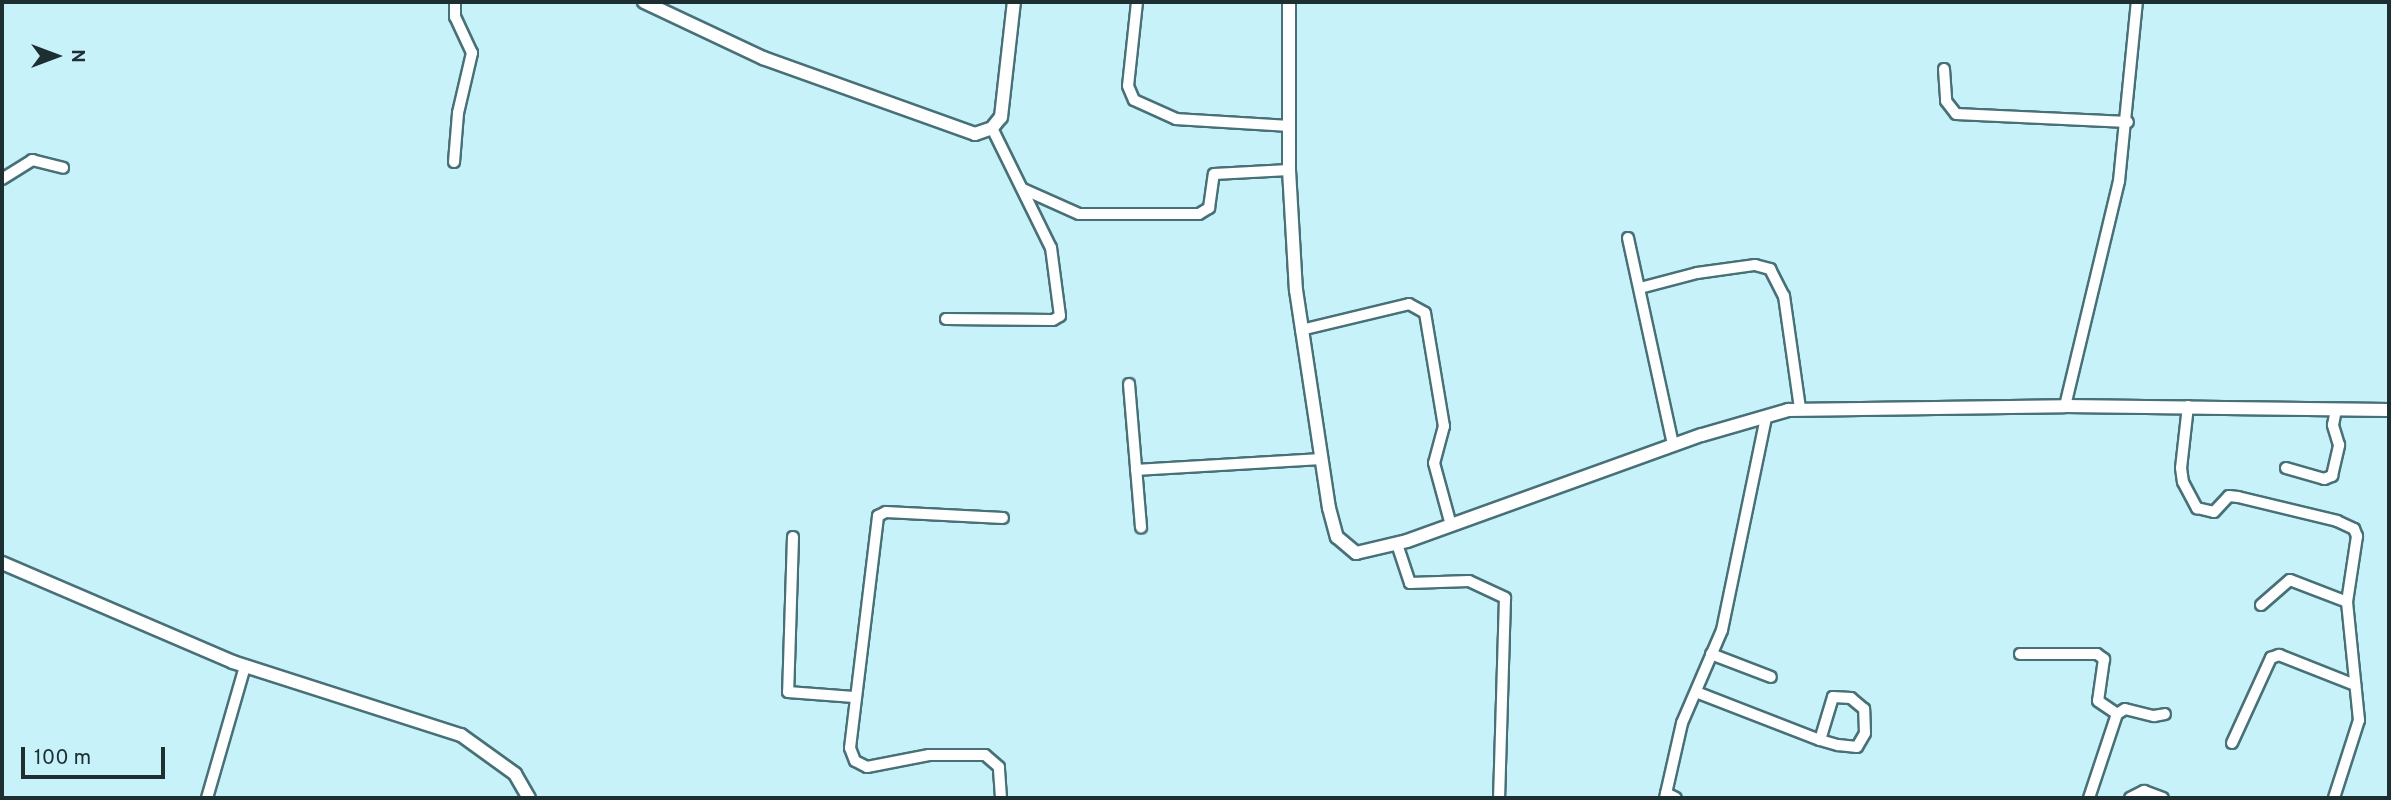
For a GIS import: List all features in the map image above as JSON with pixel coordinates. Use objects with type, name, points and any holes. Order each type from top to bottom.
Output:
[{"type":"street","points":[[454,162],[458,113],[472,53],[455,18],[455,2]]},
{"type":"street","points":[[644,2],[763,58],[975,134],[992,128],[1003,110],[1014,2]]},
{"type":"street","points":[[1137,2],[1128,86],[1135,100],[1176,119],[1289,126]]},
{"type":"street","points":[[1289,2],[1290,231],[1301,330],[1321,459],[1337,537],[1345,547],[1364,553],[1397,544],[1673,445],[1766,416],[1800,409],[2188,406],[2389,410]]},
{"type":"street","points":[[2065,406],[2119,181],[2137,2]]},
{"type":"street","points":[[1944,69],[1946,102],[1956,114],[2127,122]]},
{"type":"street","points":[[946,319],[1052,320],[1060,316],[1053,254],[992,128]]},
{"type":"street","points":[[2,179],[32,160],[63,168]]},
{"type":"street","points":[[1023,189],[1079,214],[1202,214],[1210,205],[1214,174],[1289,170]]},
{"type":"street","points":[[1628,238],[1673,445]]},
{"type":"street","points":[[1640,288],[1755,265],[1770,269],[1784,296],[1800,409]]},
{"type":"street","points":[[1301,330],[1409,304],[1425,313],[1444,426],[1434,463],[1451,525]]},
{"type":"street","points":[[1129,384],[1141,527]]},
{"type":"street","points":[[2188,406],[2181,468],[2183,482],[2197,508],[2214,512],[2229,496],[2238,497],[2354,529],[2357,548],[2347,603],[2359,720],[2334,798]]},
{"type":"street","points":[[2286,468],[2324,479],[2332,476],[2339,445],[2333,425],[2336,409]]},
{"type":"street","points":[[1669,796],[1682,723],[1727,612],[1766,416]]},
{"type":"street","points":[[1136,470],[1321,459]]},
{"type":"street","points":[[1001,798],[999,767],[979,753],[929,755],[872,766],[859,764],[850,748],[854,696],[878,516],[886,512],[1003,518]]},
{"type":"street","points":[[793,537],[788,692],[854,696]]},
{"type":"street","points":[[1397,544],[1410,583],[1469,581],[1504,598],[1499,798]]},
{"type":"street","points":[[2,563],[245,666],[461,735],[515,775],[529,798]]},
{"type":"street","points":[[2261,605],[2290,580],[2302,581],[2347,603]]},
{"type":"street","points":[[1711,654],[1771,677]]},
{"type":"street","points":[[2020,654],[2097,654],[2104,659],[2098,701],[2117,714]]},
{"type":"street","points":[[2232,743],[2271,658],[2287,656],[2355,685]]},
{"type":"street","points":[[207,798],[245,666]]},
{"type":"street","points":[[1696,692],[1820,740],[1857,747],[1866,733],[1864,709],[1852,698],[1833,697],[1820,740]]},
{"type":"street","points":[[2089,798],[2117,714],[2125,709],[2154,716],[2165,714]]},
{"type":"street","points":[[2130,798],[2144,791],[2163,798]]}]
